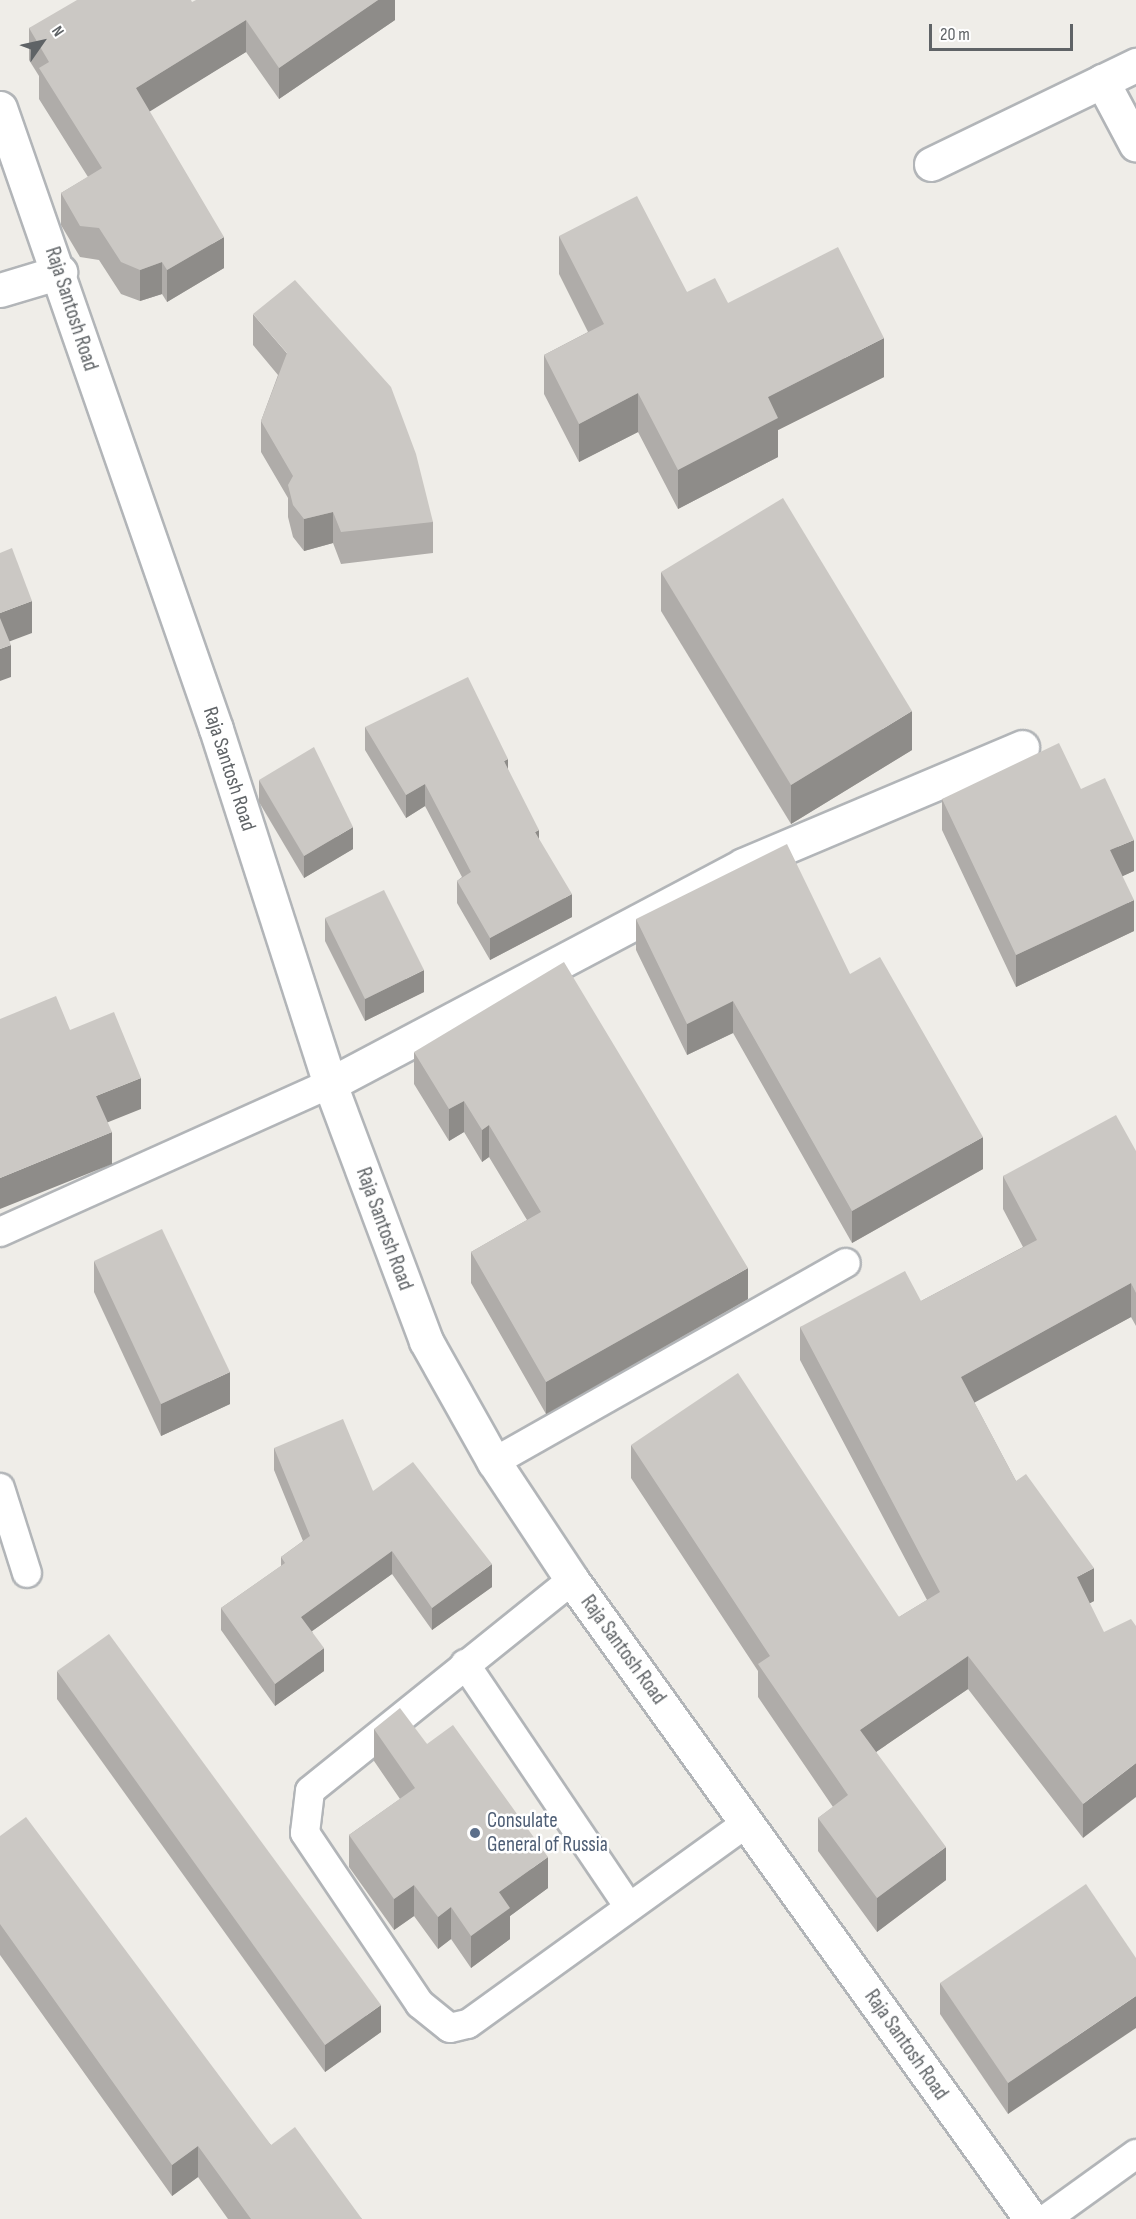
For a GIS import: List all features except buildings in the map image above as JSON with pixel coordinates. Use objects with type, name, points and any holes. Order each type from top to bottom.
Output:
[{"type":"main road","points":[[932,164],[1136,64]]},
{"type":"main road","points":[[1102,81],[1136,145]]},
{"type":"main road","name":"Raja Santosh Road","points":[[0,108],[60,272],[330,1084],[426,1341],[494,1462],[572,1580],[748,1822],[1030,2219]]},
{"type":"main road","points":[[0,290],[60,272]]},
{"type":"main road","points":[[330,1084],[743,865],[1022,747]]},
{"type":"lane","points":[[0,1232],[330,1084]]},
{"type":"lane","points":[[494,1462],[846,1263]]},
{"type":"lane","points":[[0,1488],[27,1573]]},
{"type":"lane","points":[[572,1580],[310,1791],[304,1833],[420,2004],[450,2028],[468,2024],[748,1822]]},
{"type":"lane","points":[[465,1664],[629,1907]]},
{"type":"lane","points":[[1046,2219],[1136,2154]]},
{"type":"place","name":"Consulate General of Russia","points":[[475,1833]]}]
